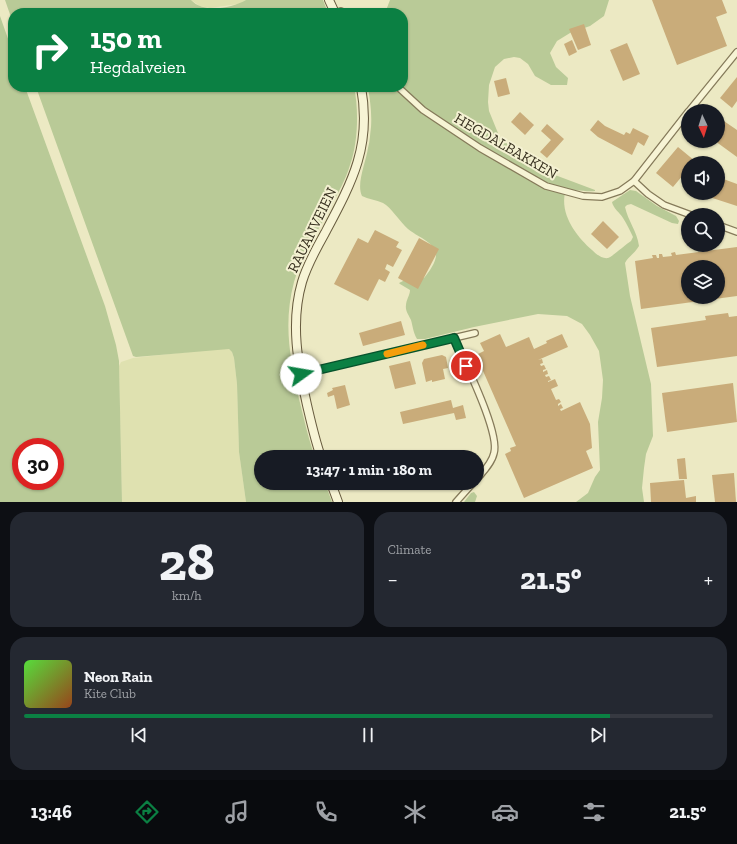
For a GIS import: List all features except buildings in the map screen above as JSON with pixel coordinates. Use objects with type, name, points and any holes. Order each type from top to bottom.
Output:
[{"type":"main road","name":"RAUANVEIEN","points":[[319,450],[312,426],[297,353],[295,332],[298,295],[310,261],[346,193],[356,170],[363,134],[364,107],[362,92]]},
{"type":"main road","points":[[334,490],[338,502]]},
{"type":"street","name":"HEGDALBAKKEN","points":[[695,104],[737,52]]},
{"type":"street","name":"HEGDALBAKKEN","points":[[403,92],[423,110],[480,148],[546,186],[583,196],[602,197],[620,191],[634,181],[681,121]]},
{"type":"street","points":[[634,181],[648,194],[664,205],[681,211]]},
{"type":"street","points":[[725,228],[737,232]]},
{"type":"street","points":[[301,374],[475,332]]},
{"type":"street","points":[[454,338],[491,423],[495,443],[494,453],[484,470]]},
{"type":"street","points":[[456,502],[467,490]]},
{"type":"green space","points":[[5,0],[191,0],[203,7],[210,8],[8,8]]},
{"type":"green space","points":[[191,0],[246,0],[238,4],[210,8],[200,6]]},
{"type":"green space","points":[[246,0],[323,0],[326,8],[218,8],[240,3]]},
{"type":"green space","points":[[390,0],[609,0],[604,16],[590,26],[570,33],[557,41],[550,53],[556,67],[568,78],[567,85],[551,85],[535,76],[528,64],[520,58],[514,57],[504,59],[495,67],[489,85],[488,102],[489,111],[500,138],[547,172],[595,190],[576,190],[565,193],[564,201],[567,217],[571,225],[586,245],[599,256],[604,258],[610,257],[631,241],[633,237],[622,216],[612,202],[630,190],[636,191],[657,206],[676,216],[679,221],[678,224],[672,223],[631,204],[625,207],[639,246],[625,263],[630,296],[651,384],[653,436],[646,454],[644,468],[642,488],[644,502],[576,502],[588,493],[600,470],[598,422],[603,380],[599,351],[582,324],[567,316],[538,314],[425,339],[417,339],[406,309],[406,303],[410,290],[399,283],[405,280],[424,278],[434,263],[436,256],[435,249],[428,242],[408,229],[386,205],[362,196],[360,191],[371,127],[369,92],[408,92],[408,8],[387,8]]},
{"type":"green space","points":[[0,16],[8,39],[8,92],[27,92],[105,306],[119,361],[122,502],[0,502]]},
{"type":"green space","points":[[38,92],[355,92],[357,126],[353,156],[342,186],[301,262],[294,282],[289,312],[288,327],[293,369],[312,450],[254,450],[254,490],[328,490],[332,502],[246,502],[239,452],[237,384],[234,358],[229,349],[136,357],[133,356]]},
{"type":"green space","points":[[224,348],[229,349],[232,352],[234,358],[237,384],[239,452],[246,502],[122,502],[119,366],[121,362],[133,358]]},
{"type":"green space","points":[[474,492],[477,496],[475,502],[464,502],[471,493]]},
{"type":"slow traffic","points":[[387,354],[423,345]]},
{"type":"route","points":[[301,374],[454,338],[466,366]]}]
